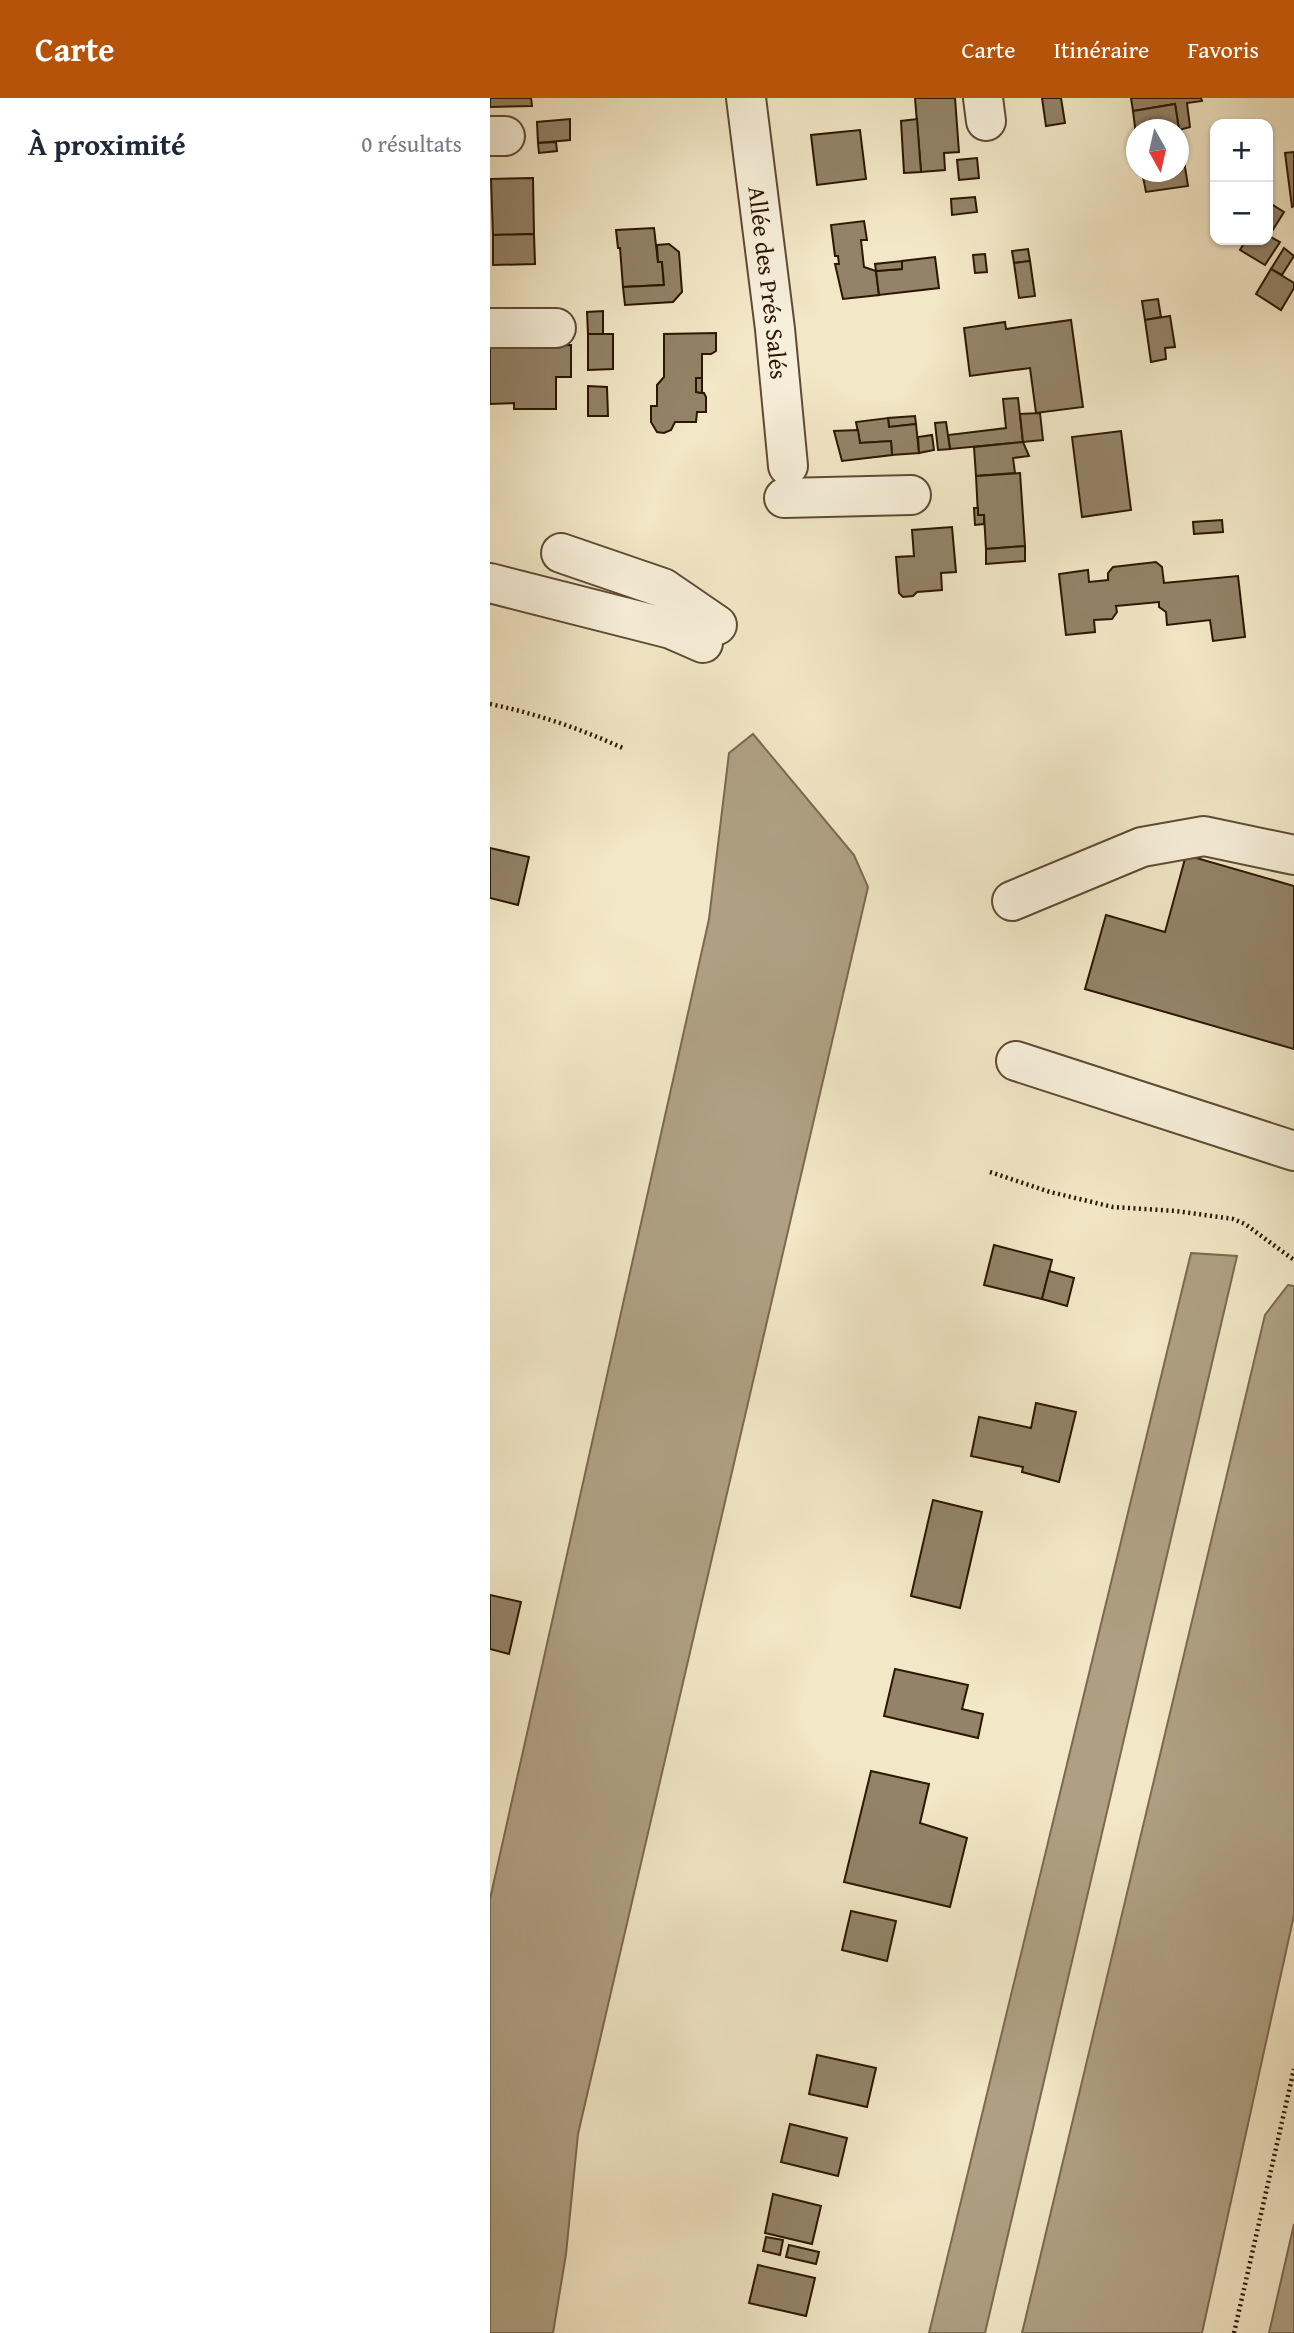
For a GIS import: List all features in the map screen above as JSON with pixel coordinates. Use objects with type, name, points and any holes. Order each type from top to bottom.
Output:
[{"type":"street","name":"Allée des Prés Salés","points":[[746,98],[775,329],[786,482],[911,495]]},
{"type":"street","points":[[490,328],[556,328]]},
{"type":"street","points":[[490,583],[671,629],[710,634],[663,587],[561,553]]},
{"type":"street","points":[[1012,901],[1142,846],[1203,836],[1294,855]]},
{"type":"street","points":[[1017,1061],[1294,1151]]},
{"type":"path","points":[[490,704],[583,729],[625,749]]},
{"type":"path","points":[[990,1172],[1050,1192],[1113,1208],[1176,1211],[1233,1219],[1245,1224],[1294,1260]]},
{"type":"path","points":[[1234,2333],[1294,2068]]},
{"type":"shaded area","points":[[753,734],[854,855],[868,887],[578,2134],[566,2254],[553,2333],[490,2333],[490,1899],[709,919],[729,753]]},
{"type":"shaded area","points":[[1191,1253],[1237,1256],[985,2333],[929,2333]]},
{"type":"shaded area","points":[[1288,1285],[1294,1286],[1294,1915],[1202,2333],[1022,2333],[1265,1315]]},
{"type":"shaded area","points":[[1294,2224],[1294,2333],[1269,2333]]},
{"type":"building","points":[[490,98],[531,98],[532,106],[490,107]]},
{"type":"building","points":[[915,98],[955,98],[959,152],[944,153],[945,170],[921,172]]},
{"type":"building","points":[[1042,98],[1061,98],[1065,123],[1046,126]]},
{"type":"building","points":[[1131,98],[1201,98],[1202,101],[1187,103],[1189,119],[1177,119],[1175,104],[1133,111]]},
{"type":"building","points":[[1175,104],[1177,119],[1134,119],[1133,111]]},
{"type":"building","points":[[570,119],[570,140],[538,143],[537,122]]},
{"type":"building","points":[[917,119],[921,172],[904,173],[901,121]]},
{"type":"building","points":[[860,130],[866,179],[817,185],[811,135]]},
{"type":"building","points":[[556,142],[557,151],[539,153],[538,143]]},
{"type":"building","points":[[1294,152],[1294,206],[1292,207],[1285,153]]},
{"type":"building","points":[[977,158],[979,178],[959,180],[957,160]]},
{"type":"building","points":[[533,178],[534,234],[493,235],[491,179]]},
{"type":"building","points":[[1144,182],[1187,182],[1188,186],[1146,192]]},
{"type":"building","points":[[975,197],[977,212],[952,215],[951,199]]},
{"type":"building","points":[[1273,205],[1284,212],[1273,230]]},
{"type":"building","points":[[864,221],[867,240],[861,240],[864,267],[876,271],[879,295],[843,299],[835,264],[839,264],[838,256],[835,256],[831,225]]},
{"type":"building","points":[[654,228],[664,285],[623,287],[616,230]]},
{"type":"building","points":[[534,234],[535,264],[493,265],[493,235]]},
{"type":"building","points":[[1273,238],[1280,242],[1265,265],[1240,250],[1243,245],[1273,245]]},
{"type":"building","points":[[669,244],[679,252],[682,292],[673,302],[625,305],[623,287],[664,285],[657,245]]},
{"type":"building","points":[[1284,248],[1294,256],[1282,275],[1271,269]]},
{"type":"building","points":[[1028,249],[1030,261],[1014,263],[1012,251]]},
{"type":"building","points":[[985,254],[987,272],[975,273],[973,255]]},
{"type":"building","points":[[935,257],[939,288],[879,295],[876,271],[902,269],[902,261]]},
{"type":"building","points":[[902,261],[902,269],[876,271],[875,264]]},
{"type":"building","points":[[1030,261],[1035,296],[1019,298],[1014,263]]},
{"type":"building","points":[[1271,269],[1294,283],[1294,288],[1281,310],[1256,294]]},
{"type":"building","points":[[1158,299],[1161,317],[1145,320],[1142,301]]},
{"type":"building","points":[[603,311],[603,334],[588,334],[587,312]]},
{"type":"building","points":[[1170,316],[1175,347],[1165,348],[1166,359],[1151,362],[1145,320]]},
{"type":"building","points":[[1071,320],[1083,407],[1036,413],[1030,368],[970,376],[964,328],[1005,322],[1006,329]]},
{"type":"building","points":[[716,333],[716,351],[702,354],[702,378],[696,378],[696,392],[704,393],[706,397],[706,412],[697,412],[696,422],[675,422],[671,430],[657,432],[651,422],[651,406],[657,406],[657,385],[664,377],[664,334]]},
{"type":"building","points":[[588,334],[613,334],[613,369],[588,370]]},
{"type":"building","points":[[571,345],[571,377],[556,377],[556,409],[514,409],[514,403],[490,404],[490,346]]},
{"type":"building","points":[[696,378],[702,378],[702,393],[696,392]]},
{"type":"building","points":[[588,386],[607,387],[608,416],[588,416]]},
{"type":"building","points":[[1018,398],[1023,442],[950,449],[948,435],[1006,428],[1003,399]]},
{"type":"building","points":[[1040,413],[1043,440],[1023,442],[1020,414]]},
{"type":"building","points":[[915,416],[916,424],[889,427],[888,418]]},
{"type":"building","points":[[888,418],[889,427],[916,424],[919,453],[892,455],[891,441],[860,443],[856,422]]},
{"type":"building","points":[[946,422],[950,449],[938,450],[935,423]]},
{"type":"building","points":[[858,430],[860,443],[891,441],[892,455],[842,461],[834,431]]},
{"type":"building","points":[[1121,431],[1131,510],[1082,517],[1072,437]]},
{"type":"building","points":[[932,435],[934,450],[919,453],[918,437]]},
{"type":"building","points":[[1023,442],[1029,456],[1013,458],[1015,473],[976,476],[974,447]]},
{"type":"building","points":[[1020,473],[1025,546],[986,549],[984,515],[978,515],[976,476]]},
{"type":"building","points":[[974,508],[978,508],[978,515],[984,515],[984,524],[975,525]]},
{"type":"building","points":[[1222,520],[1223,532],[1194,534],[1193,522]]},
{"type":"building","points":[[952,527],[956,572],[941,573],[942,590],[917,592],[913,596],[903,597],[899,593],[896,557],[914,556],[912,530]]},
{"type":"building","points":[[1025,546],[1025,561],[986,564],[986,549]]},
{"type":"building","points":[[1156,562],[1162,567],[1164,583],[1238,576],[1245,637],[1213,641],[1210,620],[1167,625],[1166,612],[1159,607],[1159,602],[1116,606],[1117,612],[1112,619],[1094,620],[1095,632],[1066,635],[1059,574],[1088,570],[1089,582],[1108,580],[1108,573],[1113,567]]},
{"type":"building","points":[[490,848],[529,857],[518,905],[490,898]]},
{"type":"building","points":[[1186,855],[1294,886],[1294,1049],[1085,989],[1106,915],[1165,932]]},
{"type":"building","points":[[994,1245],[1052,1260],[1042,1299],[984,1285]]},
{"type":"building","points":[[1049,1271],[1074,1278],[1067,1306],[1042,1299]]},
{"type":"building","points":[[1036,1403],[1076,1412],[1059,1482],[1022,1472],[1023,1467],[971,1456],[979,1417],[1031,1428]]},
{"type":"building","points":[[933,1500],[982,1512],[960,1608],[911,1596]]},
{"type":"building","points":[[490,1595],[521,1602],[509,1654],[490,1649]]},
{"type":"building","points":[[895,1669],[968,1685],[962,1709],[983,1714],[978,1738],[884,1716]]},
{"type":"building","points":[[871,1771],[929,1784],[920,1823],[967,1838],[950,1907],[844,1882]]},
{"type":"building","points":[[851,1911],[896,1921],[887,1961],[842,1950]]},
{"type":"building","points":[[817,2055],[876,2068],[867,2107],[809,2094]]},
{"type":"building","points":[[790,2124],[847,2138],[838,2176],[781,2162]]},
{"type":"building","points":[[773,2194],[821,2206],[812,2244],[765,2233]]},
{"type":"building","points":[[766,2237],[783,2240],[780,2255],[763,2251]]},
{"type":"building","points":[[789,2245],[819,2252],[816,2264],[786,2257]]},
{"type":"building","points":[[758,2265],[815,2278],[806,2316],[749,2303]]}]
